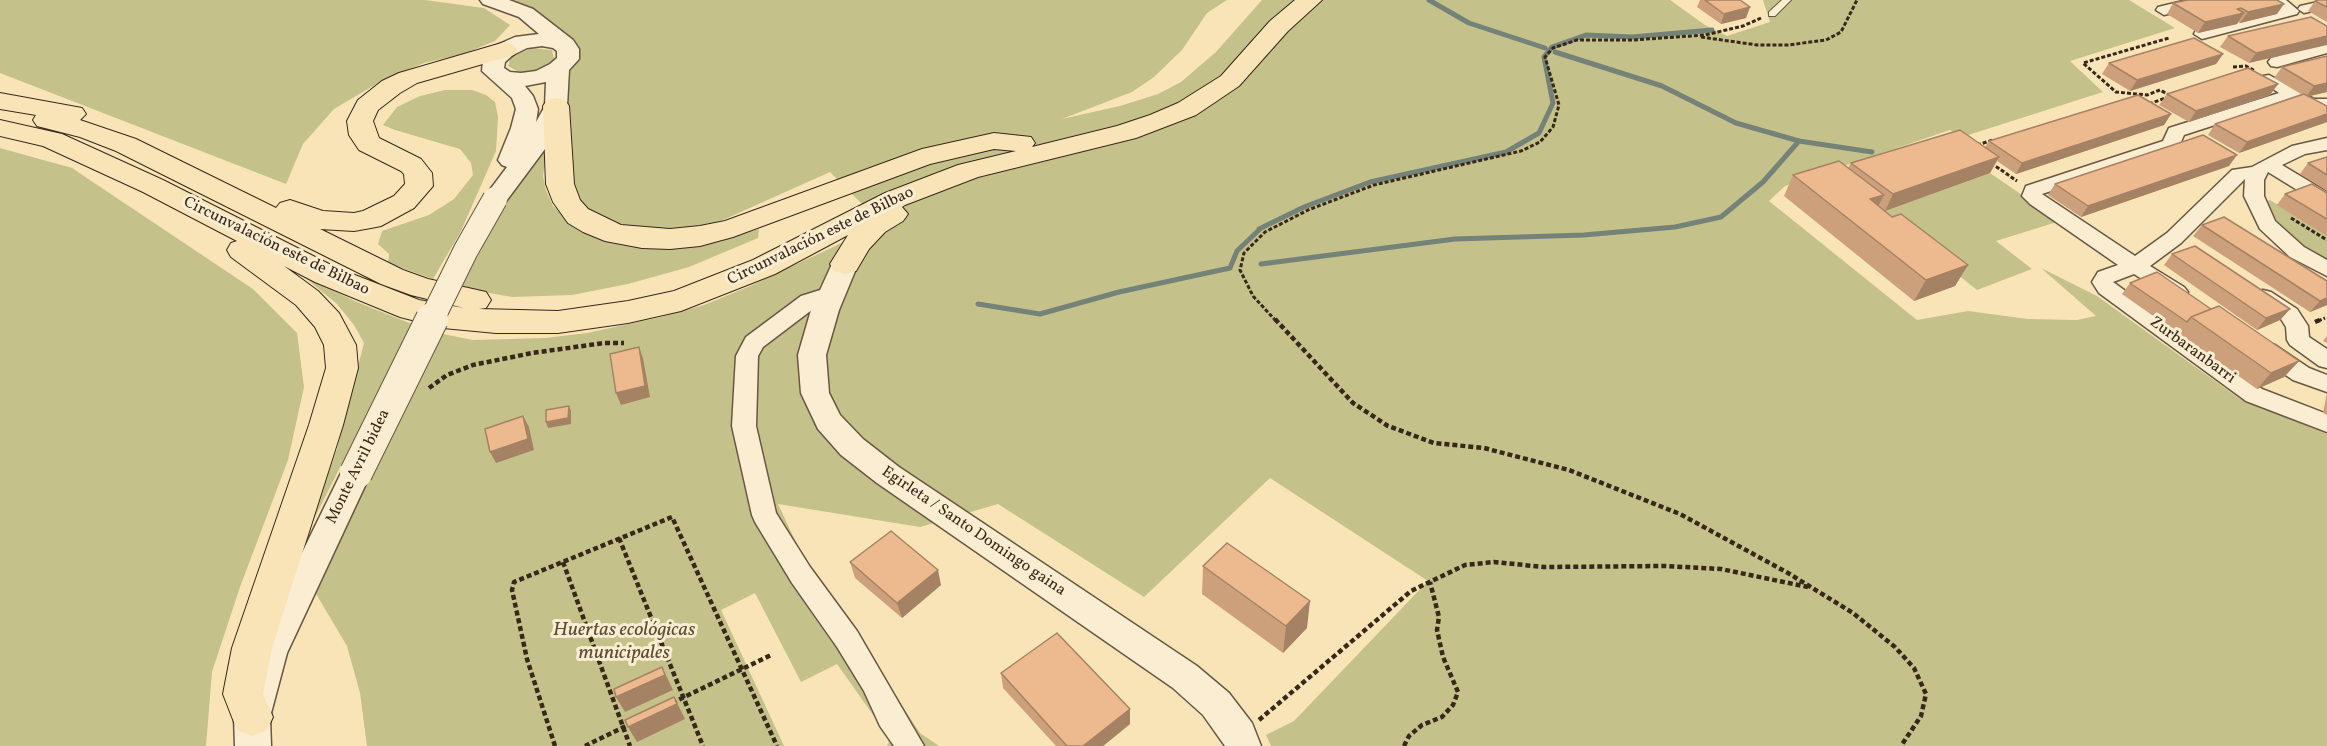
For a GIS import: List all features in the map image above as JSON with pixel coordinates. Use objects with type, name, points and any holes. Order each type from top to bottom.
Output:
[{"type":"main road","name":"Circunvalación este de Bilbao","points":[[0,113],[53,121],[90,131],[126,145],[160,176],[326,275],[411,309],[443,317],[533,323],[628,312],[681,300],[764,267],[894,199],[1015,151],[1136,115],[1182,94],[1216,69],[1260,22],[1285,0]]},
{"type":"main road","name":"Circunvalación este de Bilbao","points":[[1015,151],[1126,132],[1187,109],[1230,81],[1279,26],[1310,0]]},
{"type":"main road","points":[[0,101],[83,117],[182,159],[214,176],[320,220],[354,222],[391,210],[413,193],[420,180],[411,165],[369,144],[363,135],[360,121],[367,106],[391,87],[408,78],[510,48]]},
{"type":"main road","points":[[556,106],[560,184],[567,202],[578,216],[593,225],[615,234],[642,238],[670,239],[700,236],[733,228],[922,157],[994,141],[1015,151]]},
{"type":"main road","name":"Circunvalación este de Bilbao","points":[[0,128],[52,140],[160,176]]},
{"type":"main road","points":[[845,264],[858,243],[875,225],[933,191],[1015,151]]},
{"type":"main road","points":[[160,176],[214,176]]},
{"type":"main road","points":[[160,176],[307,298],[328,321],[340,345],[342,368],[326,424],[252,648],[243,694],[253,732]]},
{"type":"street","points":[[490,0],[536,19],[565,45]]},
{"type":"street","points":[[2164,10],[2210,0]]},
{"type":"street","points":[[2202,34],[2291,10],[2275,0]]},
{"type":"street","points":[[2304,9],[2327,4]]},
{"type":"street","points":[[510,48],[521,21],[512,8]]},
{"type":"street","points":[[558,69],[531,79],[504,78],[497,75],[492,66],[498,55],[510,48],[542,40],[565,45]]},
{"type":"street","name":"Monte Avril bidea","points":[[253,732],[270,653],[466,250],[495,199],[533,149],[556,106],[558,69],[570,54],[565,45]]},
{"type":"street","points":[[2277,62],[2327,48]]},
{"type":"street","points":[[2264,76],[2327,60]]},
{"type":"street","points":[[2264,76],[2310,104],[2327,104]]},
{"type":"street","name":"Monte Avril bidea","points":[[495,199],[526,119],[526,102],[504,78]]},
{"type":"street","points":[[2032,191],[2172,145],[2176,132],[2280,98]]},
{"type":"street","points":[[2150,138],[2025,180],[2032,191],[2032,196],[2037,200],[2193,303]]},
{"type":"street","name":"Zurbaranbarri","points":[[2327,144],[2299,150],[2263,168],[2239,174],[2174,238],[2136,266],[2102,279],[2104,285],[2254,395],[2327,423]]},
{"type":"street","points":[[2327,200],[2263,168],[2254,180],[2254,196],[2267,224],[2297,252],[2327,269]]},
{"type":"street","points":[[2174,238],[2192,250]]},
{"type":"street","points":[[774,325],[813,288],[845,264]]},
{"type":"street","name":"Egirleta / Santo Domingo gaina","points":[[845,264],[825,310],[812,355],[815,393],[828,421],[852,447],[888,475],[1185,677],[1216,704],[1239,735],[1251,733]]},
{"type":"street","points":[[2250,288],[2289,314],[2297,326],[2298,340],[2327,360]]},
{"type":"street","points":[[833,293],[809,301],[754,342],[747,356],[744,426],[764,515],[801,575],[847,639],[874,683],[890,717],[910,746]]},
{"type":"street","points":[[2252,342],[2301,374],[2327,384]]},
{"type":"lane","points":[[1772,14],[1787,0]]},
{"type":"path","points":[[1696,36],[1757,45],[1788,45],[1826,40],[1840,32],[1857,0]]},
{"type":"path","points":[[1772,14],[1743,26],[1696,36],[1633,40],[1576,39],[1553,48],[1545,57],[1559,105],[1553,127],[1540,142],[1521,151],[1374,185],[1308,210],[1265,232],[1244,253],[1240,270],[1253,296],[1353,403],[1388,426],[1434,443],[1484,448],[1569,470],[1680,514],[1812,588],[1853,614],[1895,647],[1914,668],[1926,694],[1921,716],[1901,746]]},
{"type":"path","points":[[2124,100],[2083,63],[2169,38]]},
{"type":"path","points":[[2233,67],[2246,66],[2264,76]]},
{"type":"path","points":[[2116,92],[2147,94],[2160,90],[2171,96],[2147,104],[2189,128]]},
{"type":"path","points":[[1968,147],[2001,137]]},
{"type":"path","points":[[1987,160],[2032,191]]},
{"type":"path","points":[[425,390],[447,375],[473,365],[532,353],[604,343],[624,343]]},
{"type":"path","points":[[555,746],[527,658],[512,590],[514,582],[672,517],[777,746]]},
{"type":"path","points":[[619,538],[703,746]]},
{"type":"path","points":[[562,562],[630,746]]},
{"type":"path","points":[[1251,733],[1411,591],[1465,565],[1494,562],[1544,567],[1665,566],[1721,569],[1812,588]]},
{"type":"path","points":[[1404,746],[1409,735],[1422,725],[1442,717],[1453,705],[1458,692],[1443,657],[1437,630],[1439,617],[1430,582]]},
{"type":"path","points":[[664,707],[771,655]]},
{"type":"path","points":[[585,746],[633,722]]},
{"type":"green space","points":[[0,0],[425,0],[484,8],[510,25],[495,41],[463,54],[424,63],[385,79],[334,109],[303,144],[286,184],[0,73]]},
{"type":"green space","name":"Huertas ecológicas municipales","points":[[504,0],[1227,0],[1207,13],[1182,50],[1154,77],[1132,92],[1062,119],[1120,106],[1158,94],[1181,82],[1216,52],[1262,0],[1670,0],[1705,25],[1727,36],[1770,22],[1763,0],[2129,0],[2175,28],[2070,61],[2103,92],[1962,137],[1950,130],[1785,186],[1769,201],[1917,320],[1968,311],[2028,319],[2077,320],[2096,316],[2041,268],[2097,296],[2240,399],[2327,434],[2327,746],[1271,746],[1266,735],[1294,721],[1428,581],[1270,478],[1144,597],[998,504],[920,527],[778,504],[803,557],[920,733],[939,746],[887,746],[888,736],[837,664],[801,682],[755,593],[721,610],[784,746],[367,746],[360,693],[347,646],[309,582],[438,333],[473,340],[545,338],[587,333],[661,317],[704,305],[750,286],[882,224],[830,172],[723,220],[692,230],[631,231],[580,207],[568,178],[566,71],[573,64]]},
{"type":"green space","points":[[532,48],[552,50],[554,59],[543,68],[531,72],[519,72],[508,66],[511,57]]},
{"type":"green space","points":[[445,90],[472,90],[486,95],[495,102],[498,117],[496,151],[461,231],[433,279],[388,263],[389,254],[378,244],[382,231],[429,215],[454,199],[473,175],[471,163],[460,149],[383,125],[397,107],[420,96]]},
{"type":"green space","points":[[548,140],[543,176],[546,190],[553,206],[568,220],[702,244],[759,229],[758,238],[689,267],[628,284],[572,295],[512,297],[460,288],[517,184]]},
{"type":"green space","points":[[0,148],[72,168],[253,289],[297,333],[304,387],[288,460],[240,587],[212,672],[206,746],[0,746]]},
{"type":"green space","points":[[1990,173],[2060,221],[1996,241],[2032,269],[1977,290],[1902,230],[1860,220]]},
{"type":"green space","points":[[2270,200],[2327,235],[2327,262],[2299,248],[2270,220],[2264,202]]},
{"type":"green space","points":[[303,276],[357,302],[412,324],[307,533],[337,449],[364,343],[354,325],[337,304]]},
{"type":"building","points":[[1705,0],[1740,0],[1750,7],[1724,14]]},
{"type":"building","points":[[2188,0],[2277,0],[2284,4],[2248,12],[2241,8],[2237,9],[2244,13],[2205,22],[2173,3]]},
{"type":"building","points":[[2327,0],[2327,7],[2315,1]]},
{"type":"building","points":[[2311,17],[2327,26],[2327,36],[2256,53],[2228,36]]},
{"type":"building","points":[[2194,38],[2223,54],[2137,80],[2109,63]]},
{"type":"building","points":[[2327,56],[2327,83],[2314,86],[2282,67]]},
{"type":"building","points":[[2248,68],[2278,84],[2196,111],[2167,94]]},
{"type":"building","points":[[2304,94],[2327,106],[2327,114],[2247,142],[2215,124]]},
{"type":"building","points":[[2138,95],[2171,114],[2022,163],[1989,141]]},
{"type":"building","points":[[1960,130],[1999,157],[1893,194],[1851,163]]},
{"type":"building","points":[[2203,135],[2237,155],[2088,206],[2055,184]]},
{"type":"building","points":[[2327,157],[2327,175],[2308,163]]},
{"type":"building","points":[[1839,161],[1884,195],[1870,199],[1892,217],[1901,214],[1968,265],[1926,280],[1793,175]]},
{"type":"building","points":[[2312,184],[2327,193],[2327,219],[2285,194]]},
{"type":"building","points":[[2224,217],[2327,281],[2327,298],[2320,301],[2202,225]]},
{"type":"building","points":[[2195,246],[2290,309],[2266,318],[2172,254]]},
{"type":"building","points":[[2157,272],[2211,309],[2191,317],[2187,322],[2130,283]]},
{"type":"building","points":[[2219,306],[2299,361],[2271,373],[2191,317]]},
{"type":"building","points":[[639,347],[645,386],[616,393],[610,354]]},
{"type":"building","points":[[569,406],[568,418],[546,422],[546,410]]},
{"type":"building","points":[[523,416],[528,439],[490,452],[485,429]]},
{"type":"building","points":[[891,531],[938,570],[897,603],[850,562]]},
{"type":"building","points":[[1227,543],[1310,601],[1286,626],[1203,566]]},
{"type":"building","points":[[1057,633],[1130,709],[1083,746],[1067,746],[1001,673]]},
{"type":"building","points":[[662,667],[665,675],[616,697],[614,689]]},
{"type":"building","points":[[674,697],[677,704],[628,727],[625,720]]},
{"type":"waterway","points":[[1429,0],[1469,23],[1545,48]]},
{"type":"waterway","points":[[1259,229],[1304,207],[1370,182],[1506,152],[1539,133],[1553,103],[1544,57],[1552,47],[1586,35],[1632,37],[1712,30]]},
{"type":"waterway","points":[[1555,52],[1662,86],[1736,123],[1799,141]]},
{"type":"waterway","points":[[1261,264],[1455,239],[1584,235],[1675,227],[1721,217],[1763,182],[1799,141]]},
{"type":"waterway","points":[[1799,141],[1872,152]]},
{"type":"waterway","points":[[1230,268],[1237,251],[1260,229]]},
{"type":"waterway","points":[[978,304],[1040,314],[1119,292],[1230,268]]},
{"type":"waterway","points":[[1226,269],[1230,268]]}]
